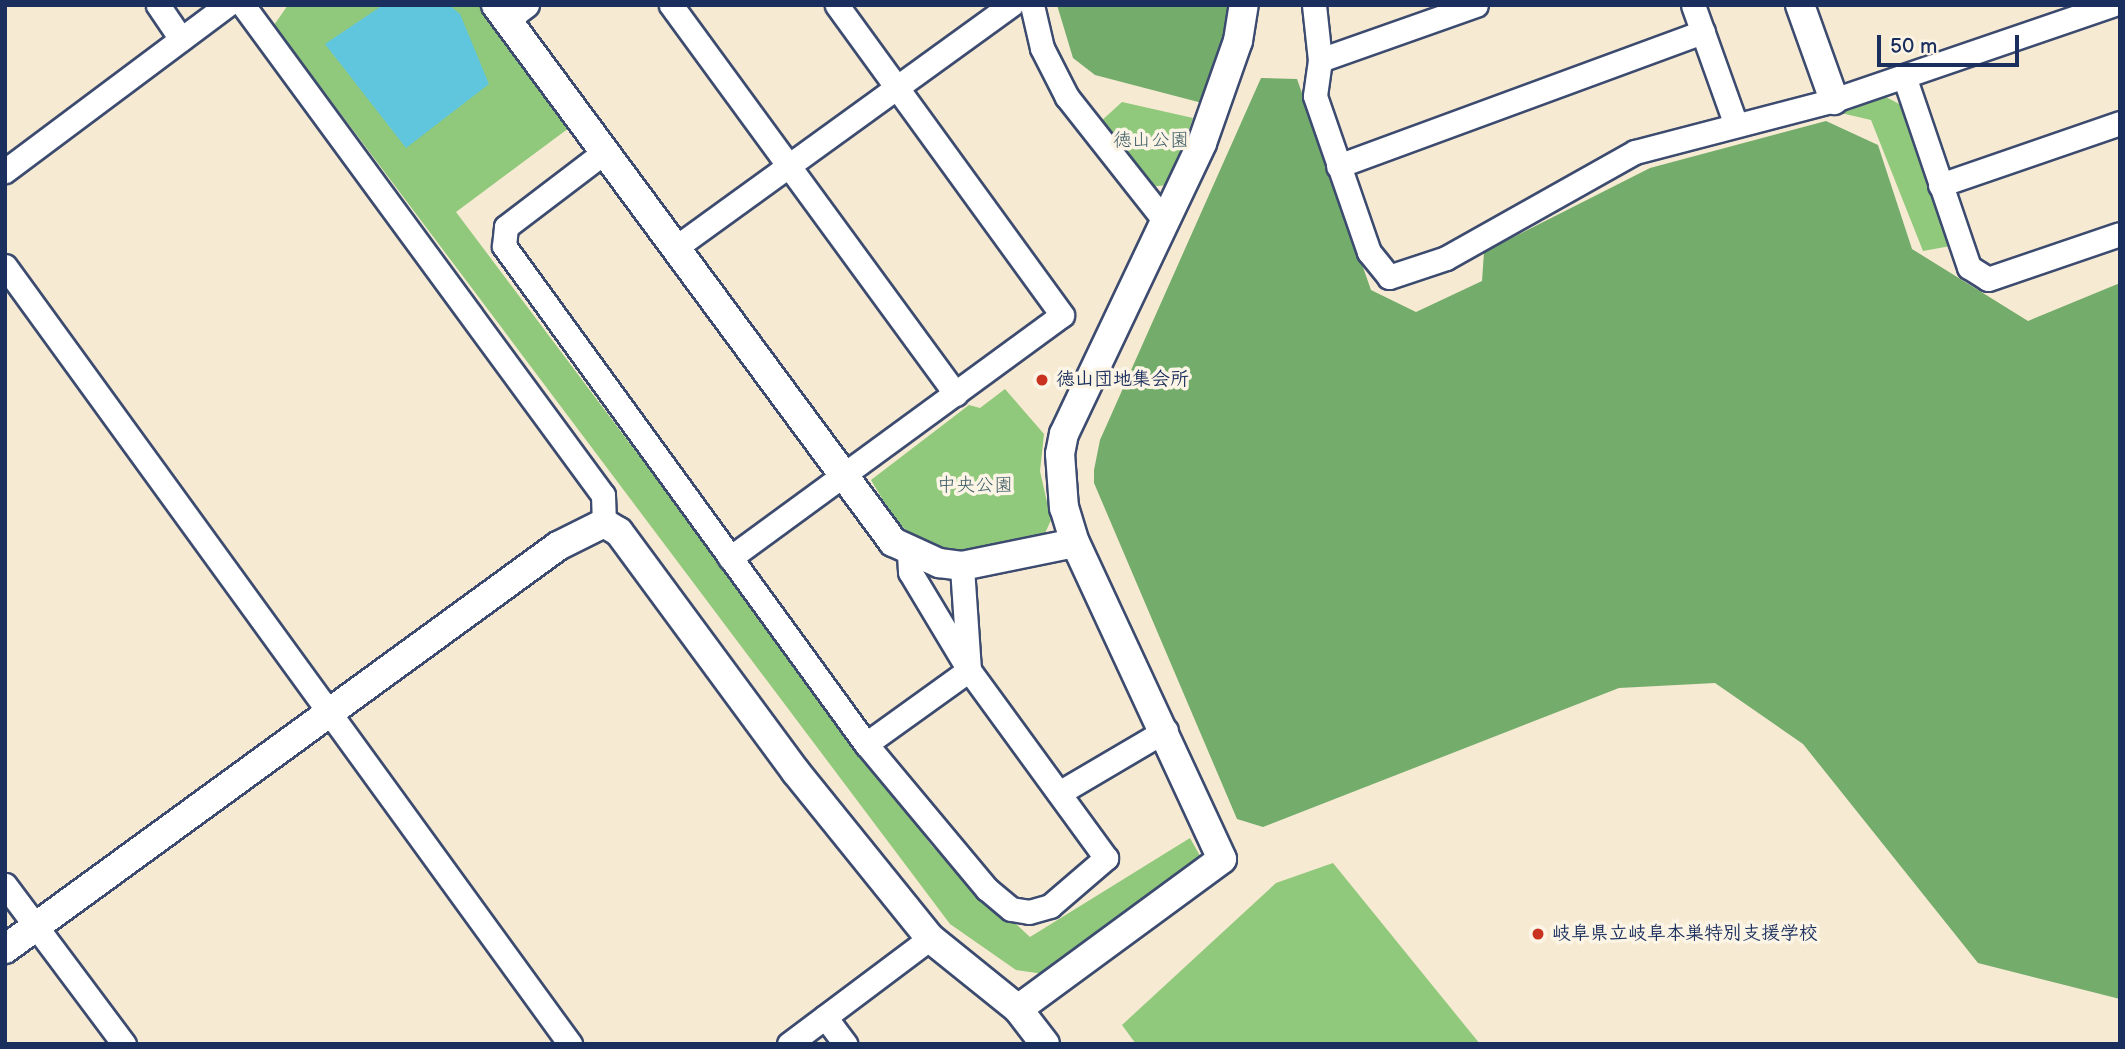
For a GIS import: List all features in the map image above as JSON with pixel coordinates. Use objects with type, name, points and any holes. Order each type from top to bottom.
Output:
[{"type":"street","points":[[158,5],[181,39]]},
{"type":"street","points":[[5,171],[226,5]]},
{"type":"street","points":[[243,5],[603,495],[604,523]]},
{"type":"street","points":[[671,5],[956,394]]},
{"type":"street","points":[[730,558],[845,479],[1062,315],[837,5]]},
{"type":"street","points":[[675,247],[1011,5]]},
{"type":"street","points":[[1032,5],[1042,48],[1067,97],[1165,221]]},
{"type":"street","points":[[1018,1009],[1222,859],[1166,730],[1075,543],[1060,475],[1064,434],[1202,144],[1238,41],[1244,5]]},
{"type":"street","points":[[1314,5],[1320,61],[1315,96],[1369,251],[1389,277],[1446,258],[1635,152],[1833,100],[2111,5]]},
{"type":"street","points":[[1320,61],[1476,5]]},
{"type":"street","points":[[1693,5],[1736,125]]},
{"type":"street","points":[[1800,5],[1833,100]]},
{"type":"street","points":[[510,10],[603,153],[893,542],[909,552],[962,566],[1075,543]]},
{"type":"street","points":[[1338,166],[1703,32]]},
{"type":"street","points":[[1904,76],[1969,267],[1988,279],[2120,234]]},
{"type":"street","points":[[1940,185],[2120,123]]},
{"type":"street","points":[[603,153],[506,227],[504,246],[866,744],[1011,909],[1029,912],[1050,906],[1106,858],[970,670],[910,572],[909,552]]},
{"type":"street","points":[[5,266],[331,711],[570,1044]]},
{"type":"street","points":[[5,949],[558,546],[604,523]]},
{"type":"street","points":[[604,523],[619,532],[796,772],[930,938],[1018,1009],[1045,1044]]},
{"type":"street","points":[[962,566],[970,670]]},
{"type":"street","points":[[866,744],[970,670]]},
{"type":"street","points":[[1059,793],[1166,730]]},
{"type":"street","points":[[5,885],[39,925],[124,1044]]},
{"type":"street","points":[[789,1044],[930,938]]},
{"type":"street","points":[[825,1017],[845,1044]]},
{"type":"green space","points":[[288,5],[486,5],[569,128],[456,212],[932,846],[1030,937],[1190,838],[1204,863],[1051,975],[1016,970],[950,924],[274,25]]},
{"type":"green space","points":[[1057,5],[1232,5],[1227,59],[1206,104],[1095,75],[1073,58]]},
{"type":"green space","points":[[1261,78],[1297,79],[1371,290],[1416,312],[1482,281],[1484,252],[1650,168],[1826,121],[1878,145],[1912,249],[2028,321],[2120,283],[2120,999],[1978,963],[1803,744],[1715,683],[1619,688],[1263,827],[1237,819],[1094,483],[1094,470],[1100,440]]},
{"type":"green space","points":[[1886,97],[1903,106],[1956,245],[1923,251],[1871,120],[1841,113]]},
{"type":"green space","name":"徳山公園","points":[[1122,102],[1193,118],[1170,185],[1145,187],[1099,123]]},
{"type":"green space","name":"中央公園","points":[[1005,389],[1044,434],[1040,471],[1051,520],[1041,542],[965,554],[926,545],[896,522],[871,480],[969,405],[980,408]]},
{"type":"green space","points":[[1333,863],[1480,1044],[1136,1044],[1122,1025],[1276,883]]},
{"type":"water","points":[[383,5],[449,5],[460,14],[489,84],[406,148],[325,44]]},
{"type":"place","name":"徳山団地集会所","points":[[1042,380]]},
{"type":"place","name":"岐阜県立岐阜本巣特別支援学校","points":[[1538,934]]}]
